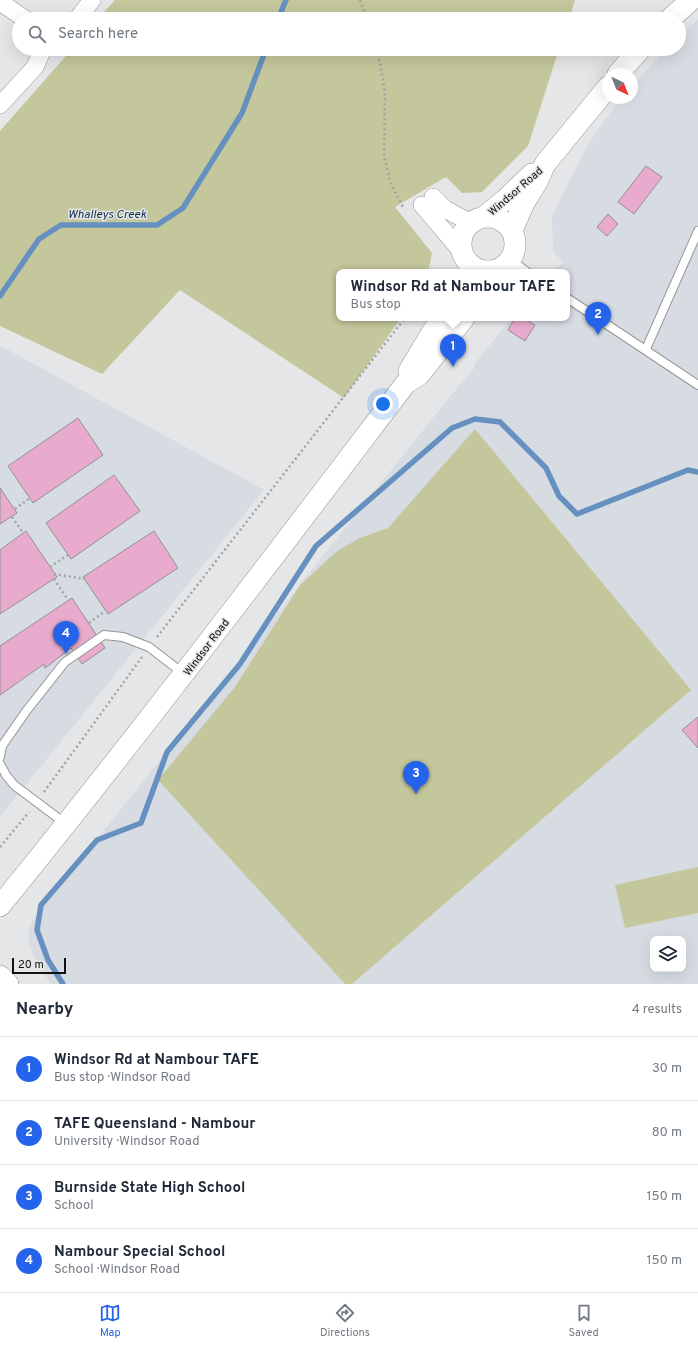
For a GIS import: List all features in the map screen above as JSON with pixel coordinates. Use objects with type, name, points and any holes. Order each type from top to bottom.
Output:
[{"type":"street","points":[[83,12],[92,0]]},
{"type":"street","points":[[678,12],[691,0]]},
{"type":"street","points":[[0,2],[15,12]]},
{"type":"street","points":[[0,106],[35,67],[40,56]]},
{"type":"street","points":[[623,68],[634,56]]},
{"type":"street","name":"Windsor Road","points":[[477,220],[505,200],[530,175],[545,164],[602,93]]},
{"type":"street","name":"Windsor Road","points":[[512,230],[524,203],[537,182],[545,164]]},
{"type":"street","points":[[477,220],[445,209],[428,201],[465,262],[478,269]]},
{"type":"street","points":[[465,262],[461,244],[465,229],[477,220],[492,217],[500,219],[507,224],[512,230],[515,238],[516,245],[514,253],[507,269]]},
{"type":"street","name":"Windsor Road","points":[[406,383],[409,371],[415,359],[441,321]]},
{"type":"street","name":"Windsor Road","points":[[0,906],[184,674],[406,383],[419,375],[462,321]]},
{"type":"street","points":[[0,976],[8,984]]},
{"type":"lane","points":[[646,349],[698,231]]},
{"type":"lane","points":[[570,300],[698,384]]},
{"type":"lane","points":[[0,757],[2,746],[27,710],[65,662],[104,635],[123,637],[149,647],[184,674]]},
{"type":"lane","points":[[0,764],[14,785],[36,803],[66,824]]},
{"type":"path","points":[[360,0],[364,12]]},
{"type":"path","points":[[378,56],[385,96],[384,156],[391,184],[405,209]]},
{"type":"path","points":[[0,847],[36,803],[149,647],[403,321]]},
{"type":"path","points":[[15,510],[30,498]]},
{"type":"path","points":[[12,517],[23,533]]},
{"type":"path","points":[[50,567],[68,555]]},
{"type":"path","points":[[54,574],[85,579]]},
{"type":"path","points":[[54,580],[68,600]]},
{"type":"path","points":[[89,623],[105,611]]},
{"type":"shaded area","points":[[698,19],[698,984],[51,984],[35,959],[29,943],[29,929],[35,917],[452,394],[473,370],[475,363],[510,321],[570,321],[570,269],[556,269],[563,262],[553,252],[552,217],[591,140],[617,104],[638,104],[638,79],[660,56],[686,56],[686,30]]},
{"type":"shaded area","points":[[1,346],[264,490],[0,817],[0,347]]},
{"type":"green space","points":[[115,0],[575,0],[571,12],[104,12]]},
{"type":"green space","points":[[66,56],[557,56],[528,146],[482,192],[462,193],[446,177],[395,207],[432,253],[429,269],[336,269],[336,321],[399,321],[344,398],[180,290],[102,374],[0,326],[0,131]]},
{"type":"green space","points":[[475,429],[691,690],[352,984],[345,984],[158,780],[235,687],[300,585],[337,551],[360,538],[388,528]]},
{"type":"green space","points":[[698,867],[698,913],[625,928],[615,885]]},
{"type":"building","points":[[646,166],[662,177],[634,214],[618,202]]},
{"type":"building","points":[[608,214],[618,224],[607,236],[597,227]]},
{"type":"building","points":[[513,321],[529,321],[535,325],[525,341],[508,330]]},
{"type":"building","points":[[78,418],[103,455],[33,503],[8,466]]},
{"type":"building","points":[[114,475],[140,511],[71,559],[46,523]]},
{"type":"building","points":[[0,488],[17,513],[0,524]]},
{"type":"building","points":[[26,531],[57,577],[0,614],[0,550]]},
{"type":"building","points":[[154,531],[178,568],[108,614],[83,577]]},
{"type":"building","points":[[72,598],[105,648],[82,664],[71,648],[45,668],[44,664],[0,695],[0,646]]},
{"type":"building","points":[[698,717],[698,748],[682,730]]},
{"type":"waterway","name":"Whalleys Creek","points":[[281,12],[286,0]]},
{"type":"waterway","name":"Whalleys Creek","points":[[0,296],[39,239],[61,225],[157,225],[183,208],[242,113],[263,56]]},
{"type":"waterway","points":[[63,984],[48,960],[37,930],[41,905],[97,840],[141,823],[167,752],[240,664],[316,546],[452,428],[475,419],[500,422],[546,468],[559,496],[577,514],[688,470],[698,472]]},
{"type":"place","name":"TAFE Queensland - Nambour","points":[[598,335]]},
{"type":"place","name":"Windsor Rd at Nambour TAFE","points":[[453,367]]},
{"type":"place","name":"Nambour Special School","points":[[66,654]]},
{"type":"place","name":"Burnside State High School","points":[[416,794]]}]
